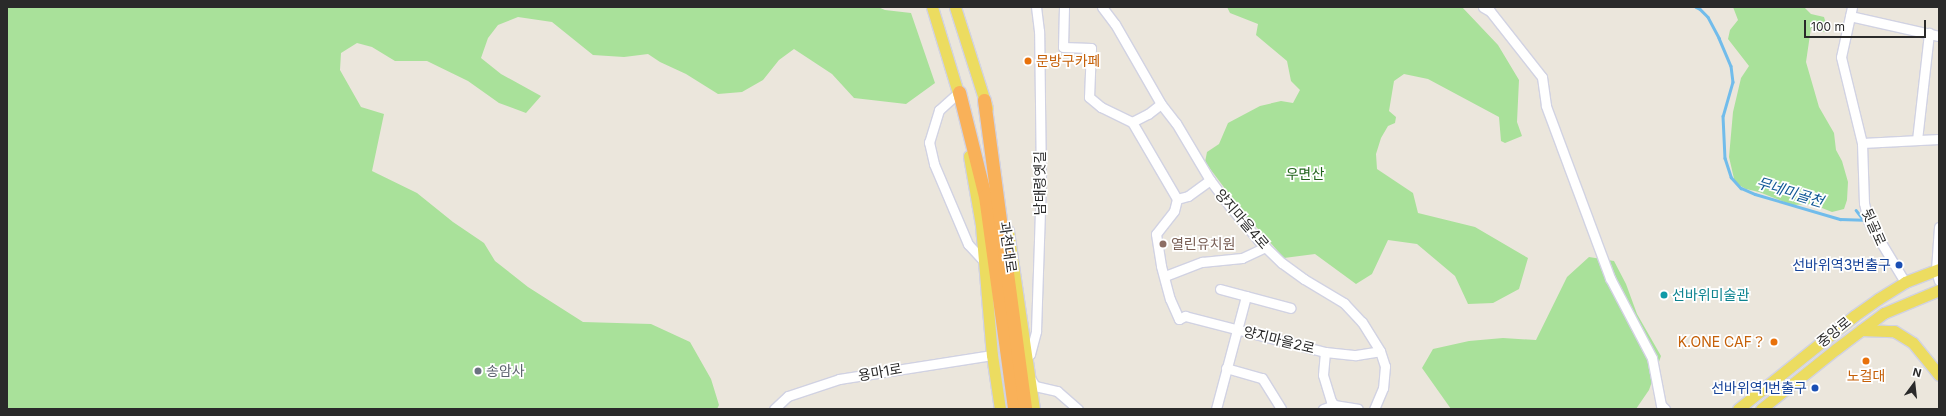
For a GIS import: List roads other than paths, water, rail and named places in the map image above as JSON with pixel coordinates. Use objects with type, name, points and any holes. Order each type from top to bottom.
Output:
[{"type":"highway","name":"과천대로","points":[[959,92],[985,196],[1014,409]]},
{"type":"highway","name":"과천대로","points":[[984,100],[1025,409]]},
{"type":"main road","points":[[932,7],[959,92],[981,225],[992,355],[1000,409]]},
{"type":"main road","points":[[955,7],[992,123],[1034,409]]},
{"type":"main road","name":"중앙로","points":[[1738,409],[1854,316],[1905,282],[1937,270]]},
{"type":"main road","name":"중앙로","points":[[1761,409],[1884,313],[1939,290]]},
{"type":"main road","points":[[1861,330],[1896,332],[1913,343],[1939,375]]},
{"type":"street","name":"남태령옛길","points":[[1027,357],[1030,354],[1036,331],[1041,184],[1039,31],[1036,22],[1036,7]]},
{"type":"street","points":[[1064,7],[1063,47],[1091,48],[1089,97],[1101,107],[1132,122],[1177,199],[1174,211],[1156,234],[1165,276],[1187,266],[1202,262],[1242,258],[1266,247]]},
{"type":"street","name":"양지마을4로","points":[[1102,7],[1127,44],[1161,104],[1176,123],[1210,180],[1233,210],[1282,263],[1304,279],[1344,303],[1362,322],[1380,351],[1384,366],[1383,388],[1374,409]]},
{"type":"street","points":[[1483,7],[1490,11],[1542,77],[1546,106],[1610,278],[1652,358],[1661,405],[1664,409]]},
{"type":"street","name":"뒷골로","points":[[1852,7],[1840,57],[1862,143],[1864,203],[1868,221],[1905,282]]},
{"type":"street","points":[[1850,16],[1939,36]]},
{"type":"street","points":[[1917,140],[1929,34]]},
{"type":"street","points":[[959,92],[939,110],[929,142],[934,164],[968,244],[983,260]]},
{"type":"street","points":[[1132,122],[1148,114],[1161,104]]},
{"type":"street","points":[[1862,143],[1939,139]]},
{"type":"street","points":[[1177,199],[1188,196],[1210,180]]},
{"type":"street","points":[[1939,227],[1937,270],[1939,281]]},
{"type":"street","name":"양지마을2로","points":[[1165,276],[1170,299],[1179,319],[1185,316],[1325,352],[1356,355],[1380,351]]},
{"type":"street","points":[[1220,289],[1291,308]]},
{"type":"street","points":[[1216,409],[1246,296]]},
{"type":"street","points":[[1325,352],[1323,375],[1334,407]]},
{"type":"street","name":"용마1로","points":[[774,409],[788,396],[839,379],[992,355]]},
{"type":"street","points":[[1226,368],[1262,378],[1281,409]]},
{"type":"street","points":[[1030,378],[1035,386],[1057,391],[1078,409]]},
{"type":"street","points":[[1324,409],[1334,407],[1358,409]]},
{"type":"waterway","name":"무네미골천","points":[[1696,7],[1708,17],[1731,66],[1733,82],[1723,116],[1725,158],[1731,177],[1741,188],[1755,194],[1840,219],[1863,220]]},
{"type":"waterway","points":[[1856,210],[1863,219]]},
{"type":"place","name":"문방구카페","points":[[1028,61]]},
{"type":"place","name":"열린유치원","points":[[1163,244]]},
{"type":"place","name":"선바위역3번출구","points":[[1899,265]]},
{"type":"place","name":"선바위미술관","points":[[1664,295]]},
{"type":"place","name":"K.ONE CAF？","points":[[1774,342]]},
{"type":"place","name":"노걸대","points":[[1866,361]]},
{"type":"place","name":"송암사","points":[[478,371]]},
{"type":"place","name":"선바위역1번출구","points":[[1815,388]]},
{"type":"park label","name":"우면산","points":[[1305,174]]}]
